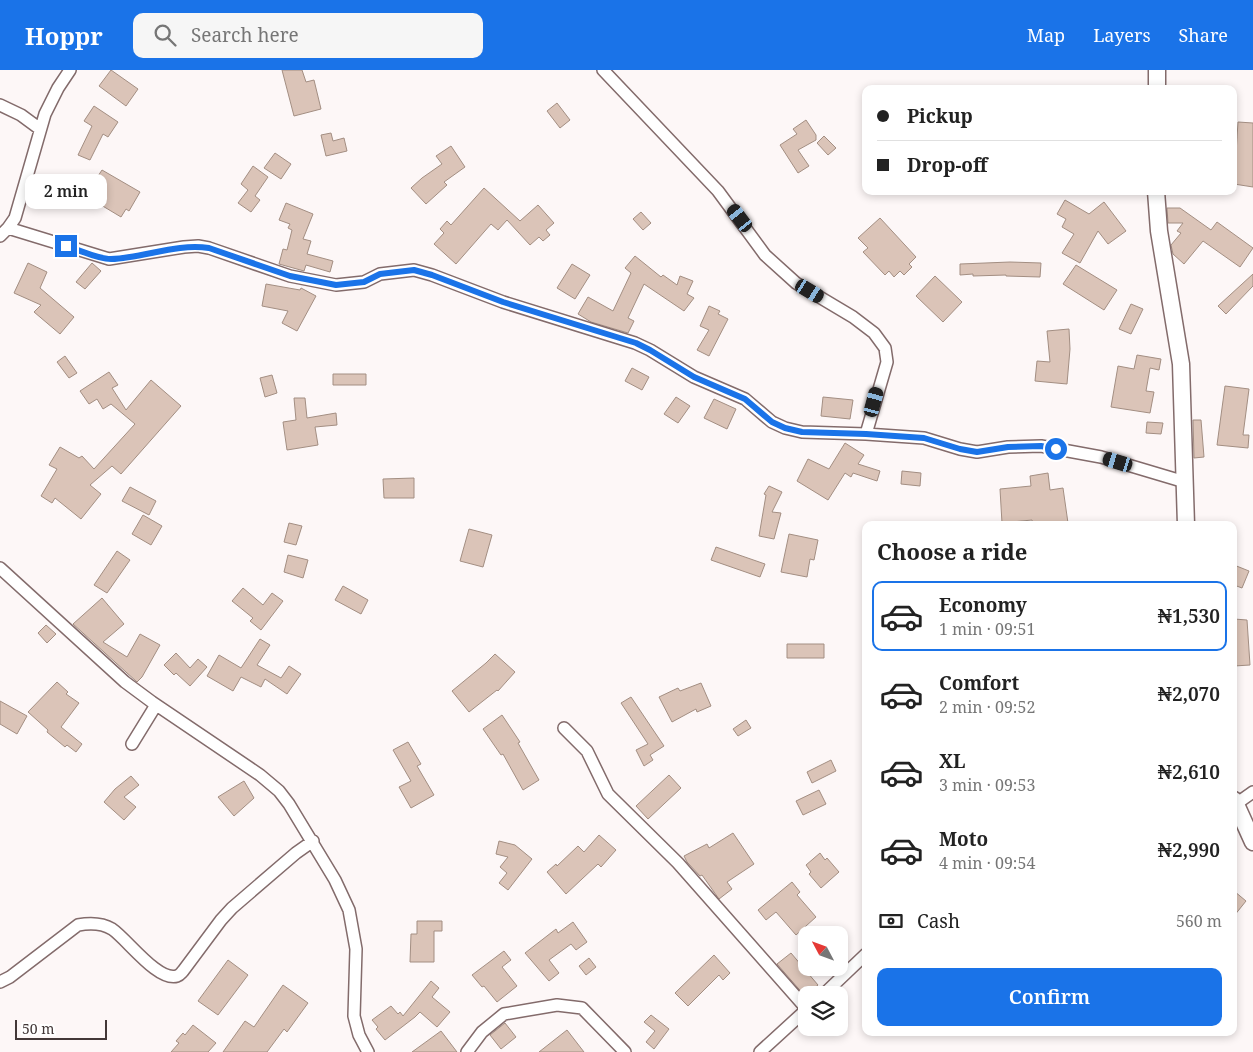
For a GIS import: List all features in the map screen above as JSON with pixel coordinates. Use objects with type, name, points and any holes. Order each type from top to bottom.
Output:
[{"type":"street","points":[[70,70],[58,88],[40,129],[21,201],[15,218],[4,232],[109,259],[184,247],[209,248],[290,276],[336,285],[357,284],[380,274],[414,270],[503,302],[636,343],[694,377],[745,399],[772,422],[785,428],[802,432],[924,438],[977,452],[1008,447],[1041,446],[1101,457],[1185,482]]},
{"type":"street","points":[[603,70],[718,191],[765,254],[796,283],[853,317],[874,333],[885,348],[887,362],[866,434]]},
{"type":"street","points":[[1156,70],[1157,85]]},
{"type":"street","points":[[0,105],[21,115],[40,129]]},
{"type":"street","points":[[1156,195],[1161,249],[1181,364],[1186,521]]},
{"type":"street","points":[[0,568],[105,664],[156,705],[260,775],[279,791],[314,841],[336,880],[348,910],[356,949],[354,1016],[359,1035],[368,1052]]},
{"type":"street","points":[[132,744],[156,705]]},
{"type":"street","points":[[564,728],[587,751],[608,794],[678,863],[798,1000]]},
{"type":"street","points":[[1237,801],[1253,792]]},
{"type":"street","points":[[1237,806],[1253,842]]},
{"type":"street","points":[[0,982],[10,977],[78,925],[92,923],[112,928],[157,970],[167,976],[177,976],[183,971],[216,926],[232,908],[296,853],[314,841]]},
{"type":"street","points":[[832,986],[862,958]]},
{"type":"street","points":[[467,1052],[482,1032],[504,1014],[557,1005],[582,1008],[625,1052]]},
{"type":"street","points":[[760,1052],[798,1016]]},
{"type":"building","points":[[111,70],[138,89],[126,106],[99,86]]},
{"type":"building","points":[[282,70],[302,70],[306,82],[314,80],[321,109],[294,116]]},
{"type":"building","points":[[557,103],[570,120],[560,128],[547,111]]},
{"type":"building","points":[[94,106],[118,122],[108,137],[103,134],[90,160],[78,155],[92,126],[84,121]]},
{"type":"building","points":[[806,120],[816,135],[816,140],[798,150],[809,166],[798,173],[780,145],[797,134],[793,129]]},
{"type":"building","points":[[1238,122],[1253,123],[1253,187],[1237,184]]},
{"type":"building","points":[[331,133],[333,141],[344,138],[347,151],[326,156],[321,135]]},
{"type":"building","points":[[824,136],[836,148],[828,155],[817,143]]},
{"type":"building","points":[[451,146],[465,167],[444,182],[447,185],[426,204],[411,188],[442,164],[436,156]]},
{"type":"building","points":[[275,153],[291,164],[281,179],[264,168]]},
{"type":"building","points":[[253,166],[268,177],[255,196],[260,200],[251,212],[238,203],[248,190],[241,184]]},
{"type":"building","points":[[102,170],[140,192],[129,211],[126,209],[121,217],[91,199],[95,192],[90,188]]},
{"type":"building","points":[[484,188],[520,221],[538,205],[554,223],[546,230],[550,235],[543,241],[539,237],[530,245],[507,220],[498,230],[491,224],[456,264],[434,244],[444,233],[440,229],[447,221],[451,225]]},
{"type":"building","points":[[1065,200],[1089,214],[1104,202],[1126,231],[1108,244],[1098,231],[1080,263],[1062,253],[1074,234],[1062,227],[1066,219],[1057,214]]},
{"type":"building","points":[[286,203],[313,214],[303,239],[311,241],[307,254],[333,261],[330,272],[306,265],[304,271],[279,264],[283,249],[287,250],[292,230],[288,228],[290,224],[279,220]]},
{"type":"building","points":[[1167,208],[1180,208],[1211,230],[1217,222],[1253,248],[1240,267],[1203,241],[1184,264],[1173,254],[1171,245],[1181,233],[1177,231],[1183,223],[1168,223]]},
{"type":"building","points":[[641,212],[651,223],[643,230],[633,219]]},
{"type":"building","points":[[880,218],[916,257],[909,264],[912,267],[904,275],[900,271],[894,277],[889,271],[885,275],[863,252],[868,248],[858,238]]},
{"type":"building","points":[[635,256],[661,277],[663,275],[677,285],[680,276],[693,281],[687,294],[694,298],[684,311],[644,284],[628,318],[634,321],[628,333],[591,322],[578,314],[588,297],[613,311],[631,273],[625,268]]},
{"type":"building","points":[[28,263],[47,272],[40,288],[74,317],[60,334],[34,312],[41,305],[14,293]]},
{"type":"building","points":[[92,263],[101,271],[85,289],[76,282]]},
{"type":"building","points":[[1041,263],[1040,277],[960,275],[960,264]]},
{"type":"building","points":[[572,264],[590,275],[575,299],[557,288]]},
{"type":"building","points":[[1076,265],[1117,290],[1104,310],[1063,284]]},
{"type":"building","points":[[1253,274],[1253,286],[1226,314],[1218,306]]},
{"type":"building","points":[[935,276],[962,302],[943,322],[916,296]]},
{"type":"building","points":[[266,284],[300,290],[301,288],[316,296],[297,331],[282,323],[288,311],[262,306]]},
{"type":"building","points":[[1131,304],[1143,309],[1131,334],[1119,329]]},
{"type":"building","points":[[709,306],[720,311],[718,314],[728,319],[709,356],[697,350],[709,330],[700,326]]},
{"type":"building","points":[[1069,329],[1070,349],[1067,384],[1035,381],[1037,361],[1050,362],[1047,331]]},
{"type":"building","points":[[1137,355],[1161,359],[1159,370],[1150,368],[1146,391],[1154,392],[1150,413],[1111,407],[1118,366],[1134,369]]},
{"type":"building","points":[[65,356],[77,373],[69,378],[57,362]]},
{"type":"building","points":[[632,368],[649,377],[642,390],[625,381]]},
{"type":"building","points":[[109,372],[118,385],[112,388],[126,410],[151,380],[181,406],[121,474],[112,466],[90,485],[101,494],[81,519],[55,498],[52,503],[41,496],[57,469],[49,465],[60,447],[79,458],[82,456],[94,469],[135,424],[111,404],[103,409],[97,399],[89,404],[80,391]]},
{"type":"building","points":[[333,374],[366,374],[366,385],[333,385]]},
{"type":"building","points":[[272,375],[277,393],[265,397],[260,378]]},
{"type":"building","points":[[1225,386],[1249,389],[1243,435],[1249,435],[1248,448],[1217,445]]},
{"type":"building","points":[[676,397],[690,406],[678,423],[664,414]]},
{"type":"building","points":[[823,397],[853,400],[850,419],[821,416]]},
{"type":"building","points":[[294,398],[305,398],[307,418],[336,413],[337,425],[315,427],[318,445],[287,450],[283,422],[296,420]]},
{"type":"building","points":[[714,399],[736,409],[727,429],[704,418]]},
{"type":"building","points":[[1193,420],[1201,420],[1204,457],[1194,458]]},
{"type":"building","points":[[1147,422],[1163,423],[1161,434],[1146,433]]},
{"type":"building","points":[[845,443],[864,455],[858,464],[880,471],[877,481],[853,473],[851,477],[845,473],[828,500],[797,481],[808,459],[829,469]]},
{"type":"building","points":[[902,471],[921,473],[920,486],[901,484]]},
{"type":"building","points":[[1048,473],[1050,490],[1063,488],[1068,521],[1002,521],[1000,489],[1031,486],[1030,476]]},
{"type":"building","points":[[414,478],[414,498],[384,498],[383,479]]},
{"type":"building","points":[[769,486],[782,492],[772,512],[781,513],[774,539],[759,536],[766,495],[764,494]]},
{"type":"building","points":[[130,487],[156,501],[149,515],[122,501]]},
{"type":"building","points":[[143,515],[162,526],[151,545],[132,534]]},
{"type":"building","points":[[289,523],[302,526],[296,545],[284,542]]},
{"type":"building","points":[[469,529],[492,535],[483,567],[460,561]]},
{"type":"building","points":[[789,534],[818,540],[814,560],[810,559],[807,577],[781,572]]},
{"type":"building","points":[[716,547],[765,564],[760,577],[711,560]]},
{"type":"building","points":[[117,551],[130,560],[107,593],[94,585]]},
{"type":"building","points":[[288,555],[308,560],[303,578],[284,572]]},
{"type":"building","points":[[1237,566],[1249,571],[1242,588],[1237,586]]},
{"type":"building","points":[[343,586],[368,600],[361,614],[335,600]]},
{"type":"building","points":[[243,588],[263,605],[272,593],[283,601],[261,630],[250,621],[253,618],[232,601]]},
{"type":"building","points":[[102,598],[124,624],[103,642],[127,657],[140,634],[160,645],[142,677],[137,682],[73,624]]},
{"type":"building","points":[[1237,619],[1247,620],[1250,665],[1237,666]]},
{"type":"building","points":[[46,625],[56,634],[47,643],[38,633]]},
{"type":"building","points":[[260,639],[270,645],[257,665],[281,678],[289,666],[301,674],[287,694],[265,679],[261,687],[241,677],[233,691],[207,676],[219,655],[241,668]]},
{"type":"building","points":[[787,644],[824,644],[824,658],[787,658]]},
{"type":"building","points":[[176,653],[190,668],[198,659],[207,667],[190,686],[164,665]]},
{"type":"building","points":[[495,654],[515,672],[498,691],[469,712],[452,691]]},
{"type":"building","points":[[57,682],[68,692],[66,694],[79,703],[61,727],[82,744],[76,752],[67,745],[65,747],[47,732],[48,730],[28,712]]},
{"type":"building","points":[[701,683],[711,706],[697,712],[696,709],[672,722],[659,697],[678,688],[680,691]]},
{"type":"building","points":[[631,697],[664,746],[650,755],[653,760],[644,766],[636,750],[648,744],[621,703]]},
{"type":"building","points":[[0,701],[27,716],[17,734],[0,724]]},
{"type":"building","points":[[502,715],[520,742],[518,743],[539,780],[523,790],[503,754],[501,755],[483,729]]},
{"type":"building","points":[[746,720],[751,728],[738,736],[733,729]]},
{"type":"building","points":[[408,742],[421,764],[417,766],[434,795],[411,808],[399,787],[411,781],[393,750]]},
{"type":"building","points":[[831,760],[836,771],[812,783],[807,772]]},
{"type":"building","points":[[669,775],[681,788],[648,819],[636,806]]},
{"type":"building","points":[[131,776],[139,785],[124,797],[136,807],[124,820],[104,802],[115,789]]},
{"type":"building","points":[[244,781],[254,798],[234,816],[218,797]]},
{"type":"building","points":[[819,790],[826,804],[803,815],[796,801]]},
{"type":"building","points":[[733,833],[754,864],[727,882],[732,889],[719,899],[702,875],[700,876],[684,856],[707,844],[709,848]]},
{"type":"building","points":[[599,835],[616,850],[601,867],[598,864],[566,894],[547,872],[556,864],[557,866],[578,846],[584,852]]},
{"type":"building","points":[[499,841],[515,845],[532,859],[508,890],[499,883],[507,873],[500,867],[508,857],[496,854]]},
{"type":"building","points":[[820,853],[839,872],[821,888],[809,874],[811,872],[806,865]]},
{"type":"building","points":[[792,882],[800,892],[797,895],[816,917],[806,926],[798,926],[798,933],[796,935],[776,912],[766,920],[758,910]]},
{"type":"building","points":[[1237,894],[1246,901],[1237,912]]},
{"type":"building","points":[[417,921],[442,921],[442,931],[434,931],[434,962],[410,962],[411,934],[417,934]]},
{"type":"building","points":[[573,922],[587,942],[576,950],[571,944],[549,960],[559,973],[549,981],[525,953],[556,929],[558,933]]},
{"type":"building","points":[[504,951],[511,960],[502,967],[517,986],[497,1002],[472,975]]},
{"type":"building","points":[[791,953],[798,961],[798,976],[810,976],[818,985],[798,986],[798,988],[777,964]]},
{"type":"building","points":[[714,955],[730,973],[723,980],[719,975],[688,1006],[675,993]]},
{"type":"building","points":[[589,958],[596,967],[586,975],[579,966]]},
{"type":"building","points":[[228,960],[248,975],[218,1015],[198,1001]]},
{"type":"building","points":[[431,981],[439,988],[432,997],[450,1012],[437,1027],[420,1012],[385,1040],[376,1029],[378,1027],[372,1020],[391,1006],[398,1014],[400,1012],[403,1016]]},
{"type":"building","points":[[283,985],[308,1003],[287,1032],[284,1029],[267,1052],[223,1052],[245,1021],[254,1027]]},
{"type":"building","points":[[651,1015],[669,1029],[654,1049],[646,1042],[655,1031],[644,1022]]},
{"type":"building","points":[[505,1023],[516,1037],[501,1049],[490,1035]]},
{"type":"building","points":[[193,1025],[216,1043],[208,1052],[171,1052],[179,1043],[176,1041],[183,1033],[185,1035]]},
{"type":"building","points":[[567,1030],[584,1052],[539,1052]]},
{"type":"building","points":[[441,1031],[457,1052],[412,1052]]},
{"type":"route","points":[[66,246],[109,259],[198,246],[209,248],[290,276],[336,285],[357,284],[380,274],[414,270],[503,302],[614,338],[636,343],[711,386],[745,399],[772,422],[785,428],[802,432],[924,438],[977,452],[1008,447],[1041,446],[1056,449]]}]
